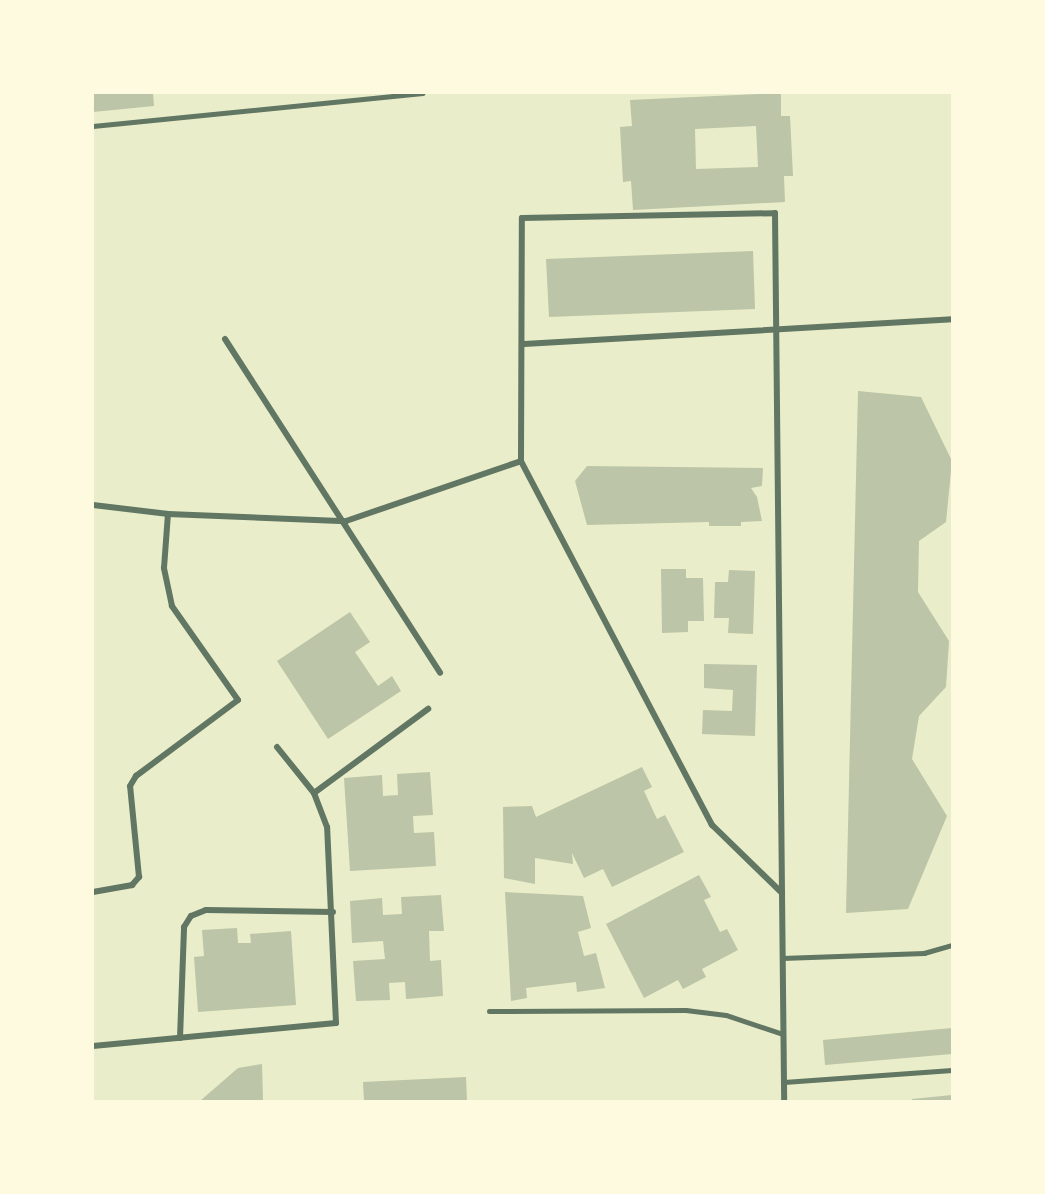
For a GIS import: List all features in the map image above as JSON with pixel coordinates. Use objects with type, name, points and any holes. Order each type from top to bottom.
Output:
[{"type":"street","points":[[782,893],[712,825],[521,461],[524,344],[522,218],[775,213],[782,893],[782,958],[784,1101]]},
{"type":"street","points":[[524,344],[952,319]]},
{"type":"street","points":[[225,339],[346,521],[440,673]]},
{"type":"street","points":[[93,505],[168,514],[346,521],[521,461]]},
{"type":"street","points":[[93,892],[132,885],[139,877],[130,786],[136,776],[238,700],[172,606],[164,568],[168,514]]},
{"type":"street","points":[[314,793],[428,709]]},
{"type":"street","points":[[93,1046],[336,1023],[333,912],[327,827],[314,793],[277,747]]},
{"type":"street","points":[[180,1038],[184,927],[191,916],[206,910],[333,912]]},
{"type":"lane","points":[[93,126],[422,93]]},
{"type":"lane","points":[[782,958],[924,953],[952,945]]},
{"type":"lane","points":[[489,1011],[686,1010],[726,1015],[783,1034]]},
{"type":"lane","points":[[784,1082],[952,1070]]},
{"type":"building","points":[[93,93],[153,93],[154,106],[93,112]]},
{"type":"building","points":[[781,93],[781,116],[790,116],[793,176],[784,176],[785,202],[633,210],[631,181],[623,182],[620,127],[632,126],[630,100]],"holes":[[[756,126],[758,167],[696,169],[695,129]]]},
{"type":"building","points":[[753,251],[755,309],[549,317],[546,259]]},
{"type":"building","points":[[858,391],[921,397],[952,461],[946,522],[919,541],[918,592],[949,641],[946,687],[919,716],[912,759],[947,816],[908,909],[846,913]]},
{"type":"building","points":[[587,466],[763,468],[762,486],[751,488],[757,497],[762,521],[741,522],[741,526],[709,526],[709,522],[587,525],[575,481]]},
{"type":"building","points":[[661,569],[686,569],[686,578],[703,578],[704,621],[688,621],[688,632],[662,633]]},
{"type":"building","points":[[729,570],[755,571],[753,634],[728,633],[729,618],[714,618],[715,582],[728,582]]},
{"type":"building","points":[[350,612],[370,642],[355,652],[378,686],[392,676],[401,691],[328,739],[277,661]]},
{"type":"building","points":[[704,664],[757,665],[755,736],[702,734],[703,710],[732,711],[733,690],[704,688]]},
{"type":"building","points":[[642,767],[652,787],[644,791],[657,819],[665,815],[684,852],[612,887],[603,869],[584,878],[572,853],[573,864],[535,858],[535,884],[504,878],[503,807],[532,806],[536,817]]},
{"type":"building","points":[[430,772],[433,815],[413,816],[414,833],[434,832],[436,866],[350,871],[344,778],[382,775],[383,796],[398,795],[397,774]]},
{"type":"building","points":[[699,875],[711,897],[704,900],[720,932],[727,929],[738,950],[702,969],[706,977],[683,989],[678,980],[644,998],[606,924]]},
{"type":"building","points":[[505,892],[583,896],[591,928],[578,932],[584,956],[596,953],[605,988],[577,992],[576,982],[526,988],[527,998],[511,1001]]},
{"type":"building","points":[[441,895],[444,931],[429,931],[430,961],[441,960],[443,996],[406,999],[405,982],[389,983],[390,1000],[356,1001],[353,961],[385,959],[383,941],[352,943],[350,901],[382,898],[383,915],[402,914],[401,897]]},
{"type":"building","points":[[237,928],[238,943],[251,943],[250,934],[291,931],[296,1005],[198,1012],[194,957],[204,956],[202,930]]},
{"type":"building","points":[[952,1028],[952,1054],[825,1065],[823,1040]]},
{"type":"building","points":[[262,1064],[263,1101],[200,1101],[238,1068]]},
{"type":"building","points":[[466,1077],[467,1101],[364,1101],[363,1082]]},
{"type":"building","points":[[952,1095],[952,1101],[912,1101],[912,1099]]}]
